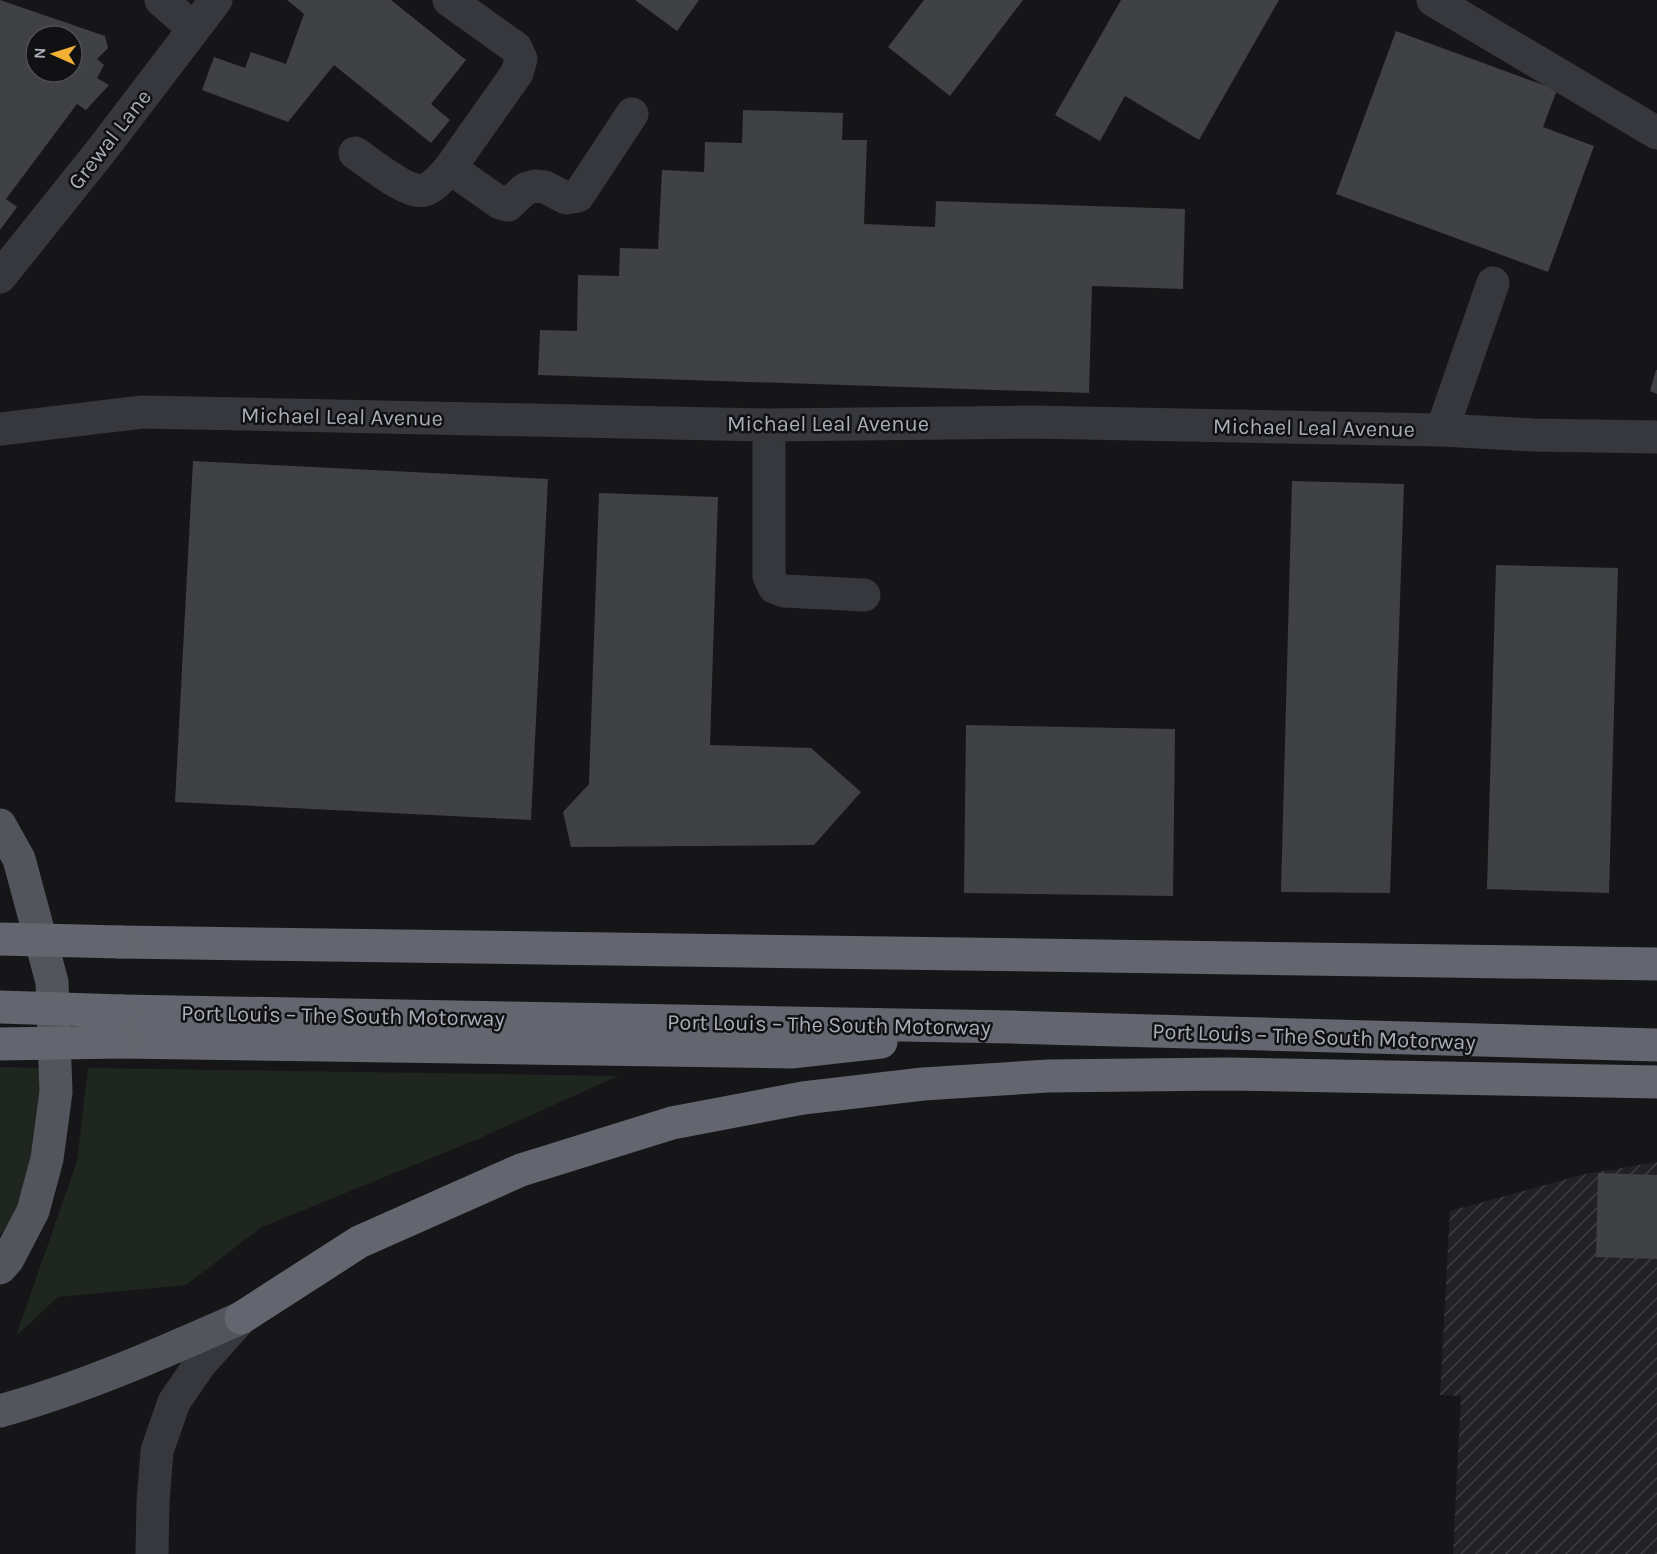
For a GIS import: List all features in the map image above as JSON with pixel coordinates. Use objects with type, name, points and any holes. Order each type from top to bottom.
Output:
[{"type":"highway","points":[[0,939],[1657,964]]},
{"type":"highway","name":"Port Louis – The South Motorway","points":[[0,1007],[121,1027],[1011,1027],[1657,1045]]},
{"type":"highway","points":[[0,1044],[121,1027]]},
{"type":"highway","points":[[241,1318],[359,1242],[521,1170],[672,1123],[803,1098],[923,1084],[1048,1076],[1227,1074],[1657,1082]]},
{"type":"main road","points":[[0,825],[20,859],[52,982],[56,1092],[47,1159],[33,1211],[8,1259],[0,1268]]},
{"type":"main road","points":[[0,1411],[41,1400],[137,1364],[241,1318]]},
{"type":"street","points":[[161,0],[193,28]]},
{"type":"street","name":"Grewal Lane","points":[[0,277],[104,147],[216,0]]},
{"type":"street","points":[[355,153],[409,189],[423,191],[439,181],[450,168],[517,73],[522,59],[516,48],[449,0]]},
{"type":"street","points":[[1433,0],[1657,133]]},
{"type":"street","points":[[450,168],[500,203],[508,205],[525,189],[535,186],[545,187],[566,198],[578,196],[632,114]]},
{"type":"street","points":[[1442,430],[1493,283]]},
{"type":"street","name":"Michael Leal Avenue","points":[[0,429],[142,412],[769,425],[1032,422],[1442,430],[1533,435],[1657,437]]},
{"type":"street","points":[[769,425],[769,576],[774,587],[784,591],[864,595]]},
{"type":"street","points":[[152,1554],[157,1451],[174,1402],[200,1364],[241,1318]]},
{"type":"shaded area","points":[[0,1067],[45,1068],[37,1146],[22,1201],[0,1236]]},
{"type":"shaded area","points":[[88,1068],[618,1076],[478,1139],[262,1227],[186,1285],[58,1297],[16,1336],[77,1161]]},
{"type":"shaded area","points":[[1657,1162],[1657,1554],[1453,1554],[1461,1396],[1440,1395],[1450,1211],[1585,1174]]},
{"type":"building","points":[[0,0],[70,24],[24,24],[24,84],[84,84],[84,29],[105,36],[108,48],[97,59],[104,65],[97,78],[109,85],[86,110],[77,104],[6,199],[17,207],[0,230]]},
{"type":"building","points":[[287,0],[391,0],[466,60],[431,104],[450,120],[431,143],[334,65],[288,122],[202,90],[214,57],[245,68],[251,52],[286,64],[304,14]]},
{"type":"building","points":[[635,0],[699,0],[677,31]]},
{"type":"building","points":[[924,0],[1023,0],[950,96],[888,47]]},
{"type":"building","points":[[1121,0],[1279,0],[1199,140],[1125,96],[1100,141],[1055,115]]},
{"type":"building","points":[[1396,31],[1557,90],[1543,127],[1594,146],[1548,272],[1336,194]]},
{"type":"building","points":[[743,110],[843,113],[842,140],[867,140],[864,224],[935,227],[936,201],[1185,209],[1183,289],[1092,286],[1089,393],[538,375],[540,330],[577,331],[578,275],[619,276],[620,248],[658,249],[662,170],[704,172],[705,142],[742,143]]},
{"type":"building","points":[[1657,370],[1657,394],[1650,391]]},
{"type":"building","points":[[193,461],[548,479],[531,820],[175,802]]},
{"type":"building","points":[[1292,481],[1404,484],[1390,893],[1281,892]]},
{"type":"building","points":[[599,493],[718,497],[710,745],[811,748],[861,792],[814,845],[571,847],[563,812],[589,784]]},
{"type":"building","points":[[1496,565],[1618,568],[1609,893],[1487,889]]},
{"type":"building","points":[[966,725],[1175,729],[1173,896],[964,893]]},
{"type":"building","points":[[1598,1173],[1657,1175],[1657,1259],[1596,1257]]}]
